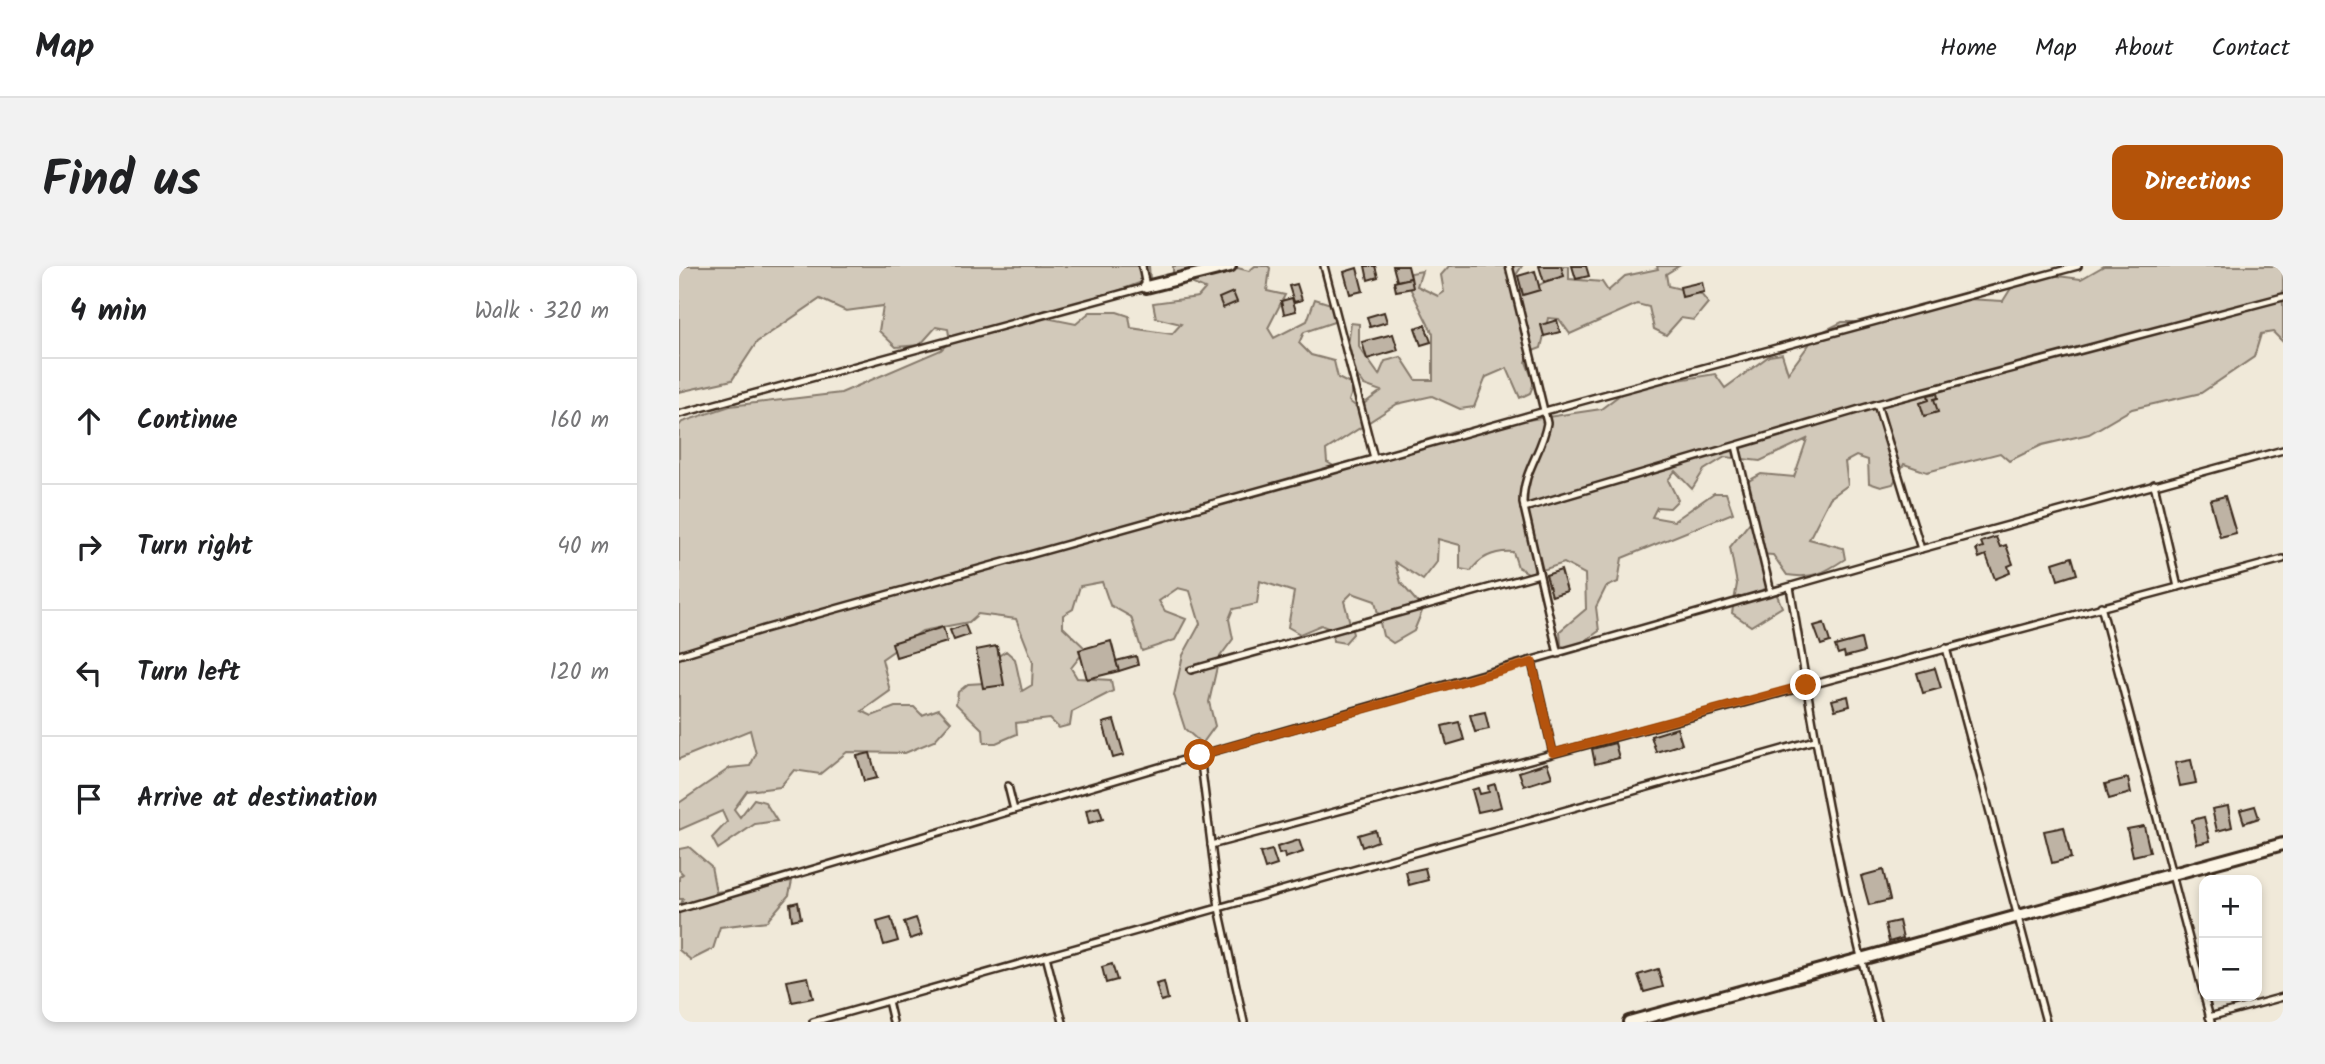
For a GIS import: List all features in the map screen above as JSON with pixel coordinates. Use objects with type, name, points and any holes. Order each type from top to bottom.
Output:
[{"type":"street","points":[[1146,287],[1230,266]]},
{"type":"street","points":[[1629,1022],[2283,844]]},
{"type":"lane","points":[[679,414],[1146,287],[1142,266]]},
{"type":"lane","points":[[1324,266],[1374,458]]},
{"type":"lane","points":[[1509,266],[1547,423],[1545,438],[1525,478],[1524,508],[1558,654]]},
{"type":"lane","points":[[679,655],[1374,458],[2078,266]]},
{"type":"lane","points":[[1524,508],[1877,404],[2283,297]]},
{"type":"lane","points":[[1877,404],[1921,549]]},
{"type":"lane","points":[[1736,446],[1771,593]]},
{"type":"lane","points":[[679,909],[1200,755],[1921,549],[2283,450]]},
{"type":"lane","points":[[2154,484],[2178,587]]},
{"type":"lane","points":[[1211,845],[2283,559]]},
{"type":"lane","points":[[1191,670],[1539,574]]},
{"type":"lane","points":[[1790,587],[1815,740],[1860,960],[1878,1022]]},
{"type":"lane","points":[[2101,606],[2210,1020],[2283,997]]},
{"type":"lane","points":[[1946,648],[2046,1022]]},
{"type":"lane","points":[[1532,662],[1553,753]]},
{"type":"lane","points":[[813,1022],[1815,740]]},
{"type":"lane","points":[[1200,755],[1219,908],[1244,1022]]},
{"type":"lane","points":[[1008,786],[1014,810]]},
{"type":"lane","points":[[1046,956],[1063,1022]]},
{"type":"lane","points":[[888,1001],[893,1022]]},
{"type":"shaded area","points":[[679,266],[1149,266],[1150,279],[1046,318],[1076,324],[1090,312],[1117,312],[1129,316],[1131,328],[1172,334],[1181,324],[1156,318],[1153,303],[1198,297],[1205,289],[1173,275],[1173,266],[1230,266],[1249,271],[1255,266],[1268,266],[1267,291],[1285,295],[1268,328],[1274,338],[1307,321],[1315,299],[1337,306],[1334,322],[1304,332],[1299,343],[1311,355],[1334,361],[1338,378],[1354,386],[1349,401],[1358,408],[1381,391],[1364,385],[1346,360],[1351,323],[1359,324],[1359,347],[1379,375],[1385,361],[1401,357],[1416,380],[1433,380],[1433,334],[1408,284],[1411,273],[1422,271],[1417,286],[1438,296],[1444,292],[1441,275],[1449,266],[1522,266],[1514,278],[1515,289],[1527,292],[1557,275],[1556,266],[1569,266],[1569,279],[1602,282],[1608,291],[1625,276],[1658,269],[1657,266],[1679,266],[1666,274],[1668,286],[1701,294],[1708,303],[1694,320],[1681,318],[1666,335],[1654,329],[1649,307],[1637,304],[1570,334],[1559,319],[1548,318],[1541,348],[1530,352],[1526,362],[1534,383],[1530,393],[1520,398],[1507,368],[1486,377],[1474,407],[1460,409],[1432,396],[1397,404],[1326,450],[1327,462],[1337,468],[1454,431],[1601,409],[1629,388],[1715,374],[1725,388],[1769,356],[1782,354],[1788,373],[1816,335],[1842,322],[1864,322],[1949,298],[2003,301],[2013,285],[2042,274],[2081,279],[2104,266],[2283,266],[2283,342],[2273,332],[2261,334],[2254,357],[2201,393],[2132,409],[2089,434],[2042,445],[2009,461],[2000,453],[1927,472],[1904,464],[1893,484],[1881,487],[1869,483],[1868,460],[1856,456],[1845,462],[1848,485],[1830,498],[1809,539],[1843,548],[1845,559],[1818,574],[1796,576],[1787,575],[1773,555],[1760,554],[1782,607],[1751,626],[1732,613],[1737,584],[1730,547],[1751,521],[1741,485],[1761,474],[1794,477],[1807,439],[1760,461],[1725,457],[1704,470],[1692,489],[1675,471],[1668,480],[1678,500],[1670,508],[1657,507],[1652,517],[1674,521],[1714,493],[1726,493],[1733,513],[1622,558],[1618,582],[1606,587],[1596,607],[1599,631],[1571,651],[1561,645],[1560,631],[1586,609],[1585,574],[1564,563],[1530,574],[1518,567],[1513,552],[1507,552],[1484,558],[1471,571],[1460,569],[1460,545],[1438,539],[1437,562],[1423,580],[1395,562],[1401,583],[1423,609],[1414,631],[1393,643],[1383,636],[1375,601],[1352,593],[1344,601],[1353,634],[1345,643],[1333,641],[1332,630],[1321,625],[1300,634],[1288,627],[1294,592],[1260,581],[1257,604],[1233,609],[1229,619],[1233,639],[1219,658],[1209,702],[1215,726],[1202,744],[1185,729],[1174,695],[1183,655],[1200,624],[1190,591],[1178,588],[1159,601],[1165,611],[1186,619],[1175,640],[1142,651],[1131,617],[1110,605],[1102,582],[1080,586],[1073,609],[1063,615],[1063,627],[1086,649],[1071,668],[1077,678],[1111,680],[1113,691],[1072,712],[1070,725],[1059,728],[1050,719],[1016,723],[1017,734],[996,743],[984,743],[983,730],[956,704],[958,692],[968,684],[1001,682],[997,657],[1006,651],[1015,659],[1022,691],[1032,685],[1033,662],[1016,619],[978,614],[969,622],[922,631],[882,659],[890,691],[862,711],[872,716],[895,707],[914,707],[922,715],[939,709],[951,722],[934,741],[905,753],[847,752],[820,774],[794,770],[780,787],[747,791],[734,809],[740,817],[754,799],[765,802],[777,821],[755,824],[718,849],[712,838],[727,822],[722,811],[679,830],[679,803],[730,768],[750,766],[756,754],[750,730],[679,759],[679,426],[682,422],[730,406],[841,393],[941,350],[950,341],[948,329],[936,327],[920,345],[896,347],[879,331],[883,306],[846,311],[820,299],[757,342],[732,380],[679,392]]},
{"type":"shaded area","points":[[689,847],[711,866],[716,892],[792,881],[789,895],[767,921],[720,927],[713,949],[691,960],[679,950],[679,909],[683,899],[679,899],[679,877],[683,874],[679,870],[679,849]]},
{"type":"building","points":[[1365,266],[1375,266],[1378,277],[1368,280]]},
{"type":"building","points":[[1393,266],[1408,266],[1411,278],[1397,281]]},
{"type":"building","points":[[1539,266],[1561,266],[1564,276],[1544,282]]},
{"type":"building","points":[[1572,266],[1586,266],[1589,276],[1576,279]]},
{"type":"building","points":[[1357,268],[1363,291],[1350,294],[1344,272]]},
{"type":"building","points":[[1535,271],[1540,290],[1523,295],[1518,276]]},
{"type":"building","points":[[1411,278],[1413,288],[1396,291],[1394,282]]},
{"type":"building","points":[[1702,282],[1704,292],[1682,297],[1680,287]]},
{"type":"building","points":[[1297,284],[1302,300],[1294,302],[1289,286]]},
{"type":"building","points":[[1233,292],[1237,302],[1223,308],[1219,298]]},
{"type":"building","points":[[1292,298],[1296,311],[1284,314],[1281,301]]},
{"type":"building","points":[[1384,312],[1387,322],[1370,327],[1367,317]]},
{"type":"building","points":[[1557,320],[1560,332],[1544,336],[1541,325]]},
{"type":"building","points":[[1425,325],[1431,342],[1421,345],[1415,328]]},
{"type":"building","points":[[1393,334],[1398,350],[1367,359],[1362,342]]},
{"type":"building","points":[[1937,393],[1938,398],[1934,399],[1938,412],[1924,416],[1920,403],[1929,400],[1928,395]]},
{"type":"building","points":[[2225,496],[2236,533],[2220,537],[2210,500]]},
{"type":"building","points":[[1996,537],[2000,547],[2006,545],[2013,564],[2008,566],[2010,573],[1995,579],[1986,555],[1979,558],[1976,549],[1983,547],[1981,542]]},
{"type":"building","points":[[2072,557],[2077,574],[2058,580],[2053,563]]},
{"type":"building","points":[[1561,570],[1567,591],[1552,596],[1546,575]]},
{"type":"building","points":[[1824,623],[1830,642],[1821,645],[1814,626]]},
{"type":"building","points":[[965,625],[969,635],[954,640],[950,630]]},
{"type":"building","points":[[943,627],[947,642],[896,657],[892,643]]},
{"type":"building","points":[[1861,639],[1864,652],[1845,657],[1844,652],[1838,654],[1835,646]]},
{"type":"building","points":[[1111,641],[1119,671],[1087,679],[1079,650]]},
{"type":"building","points":[[997,646],[1004,685],[983,688],[976,650]]},
{"type":"building","points":[[1136,656],[1138,665],[1119,671],[1116,661]]},
{"type":"building","points":[[1935,668],[1941,688],[1923,693],[1917,673]]},
{"type":"building","points":[[1848,696],[1850,706],[1835,710],[1832,700]]},
{"type":"building","points":[[1485,712],[1489,729],[1475,732],[1470,715]]},
{"type":"building","points":[[1114,720],[1124,755],[1113,758],[1103,723]]},
{"type":"building","points":[[1459,722],[1464,740],[1447,745],[1442,726]]},
{"type":"building","points":[[1677,728],[1682,744],[1656,752],[1651,736]]},
{"type":"building","points":[[1615,743],[1619,758],[1595,764],[1592,749]]},
{"type":"building","points":[[870,753],[877,778],[864,781],[857,756]]},
{"type":"building","points":[[2191,760],[2196,783],[2180,786],[2175,763]]},
{"type":"building","points":[[1547,763],[1552,777],[1524,786],[1519,772]]},
{"type":"building","points":[[2128,778],[2131,793],[2109,799],[2105,784]]},
{"type":"building","points":[[1495,784],[1501,807],[1478,812],[1472,790],[1478,788],[1480,794],[1489,792],[1488,786]]},
{"type":"building","points":[[2228,806],[2232,827],[2217,831],[2212,809]]},
{"type":"building","points":[[2255,806],[2259,818],[2244,823],[2240,810]]},
{"type":"building","points":[[1099,807],[1103,819],[1089,823],[1086,810]]},
{"type":"building","points":[[2204,817],[2210,841],[2197,844],[2192,820]]},
{"type":"building","points":[[2144,826],[2150,852],[2133,856],[2127,829]]},
{"type":"building","points":[[2064,827],[2071,858],[2052,863],[2044,831]]},
{"type":"building","points":[[1375,830],[1378,841],[1362,847],[1358,835]]},
{"type":"building","points":[[1299,840],[1303,852],[1285,858],[1284,853],[1279,854],[1277,847]]},
{"type":"building","points":[[1272,850],[1277,865],[1265,869],[1260,853]]},
{"type":"building","points":[[1425,868],[1428,880],[1409,885],[1406,872]]},
{"type":"building","points":[[1883,870],[1890,900],[1869,905],[1861,876]]},
{"type":"building","points":[[798,902],[801,918],[792,920],[790,904]]},
{"type":"building","points":[[891,918],[898,941],[884,945],[877,922]]},
{"type":"building","points":[[916,918],[922,935],[910,939],[904,922]]},
{"type":"building","points":[[1899,921],[1903,938],[1889,942],[1885,924]]},
{"type":"building","points":[[1112,964],[1117,980],[1106,983],[1102,967]]},
{"type":"building","points":[[1658,969],[1663,987],[1644,992],[1638,975]]},
{"type":"building","points":[[808,977],[813,998],[792,1002],[787,981]]},
{"type":"building","points":[[1164,982],[1168,999],[1161,1001],[1156,984]]},
{"type":"route","points":[[1200,755],[1532,662],[1553,753],[1806,685]]}]
